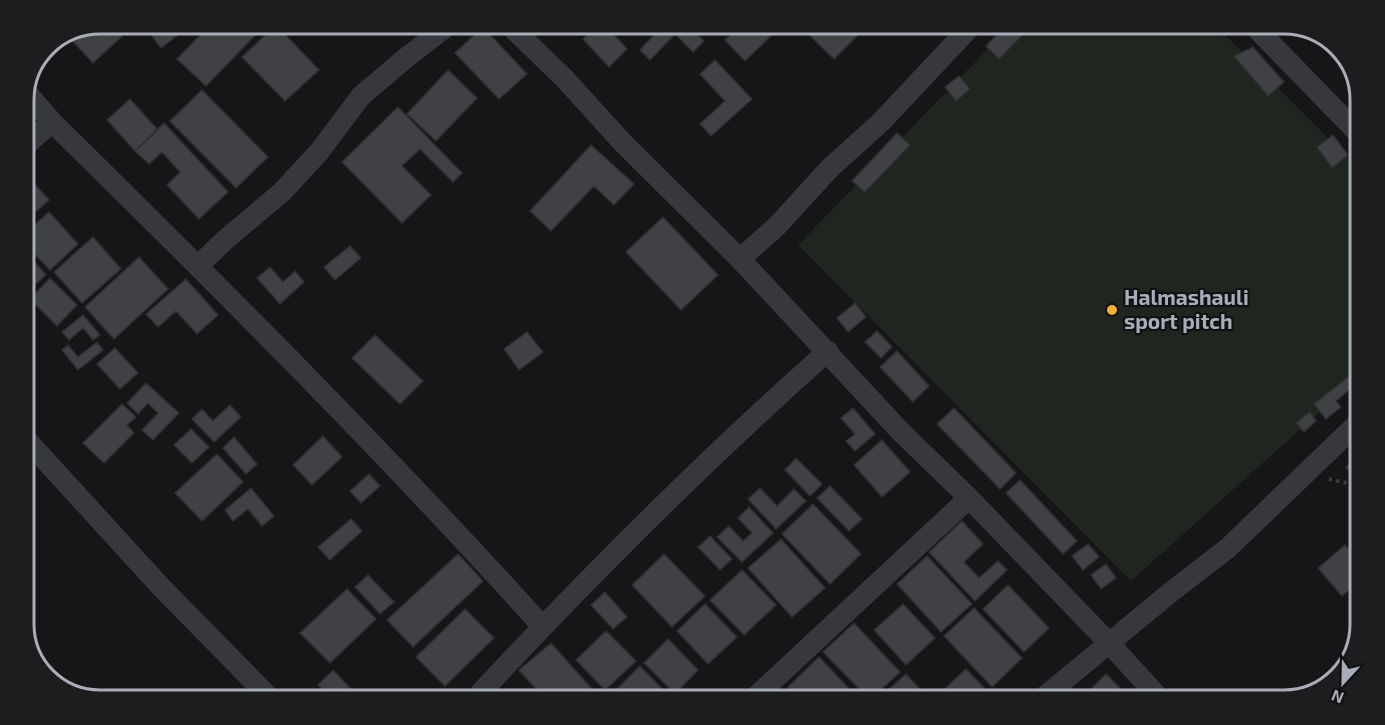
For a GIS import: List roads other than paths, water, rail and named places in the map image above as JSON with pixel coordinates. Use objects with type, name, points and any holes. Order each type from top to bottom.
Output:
[{"type":"street","points":[[198,266],[282,192],[319,152],[362,96],[437,34]]},
{"type":"street","points":[[518,34],[564,78],[622,143],[740,259],[901,432],[969,498],[1152,690]]},
{"type":"street","points":[[740,259],[777,226],[830,168],[881,122],[964,34]]},
{"type":"street","points":[[1263,34],[1350,125]]},
{"type":"street","points":[[35,102],[52,122],[309,377],[472,548],[542,626]]},
{"type":"street","points":[[35,137],[52,122]]},
{"type":"street","points":[[483,690],[542,626],[706,464],[828,351]]},
{"type":"street","points":[[1052,690],[1228,548],[1350,431]]},
{"type":"street","points":[[35,449],[161,587],[262,690]]},
{"type":"street","points":[[763,690],[969,498]]},
{"type":"place","name":"Halmashauli sport pitch","points":[[1112,310]]}]
